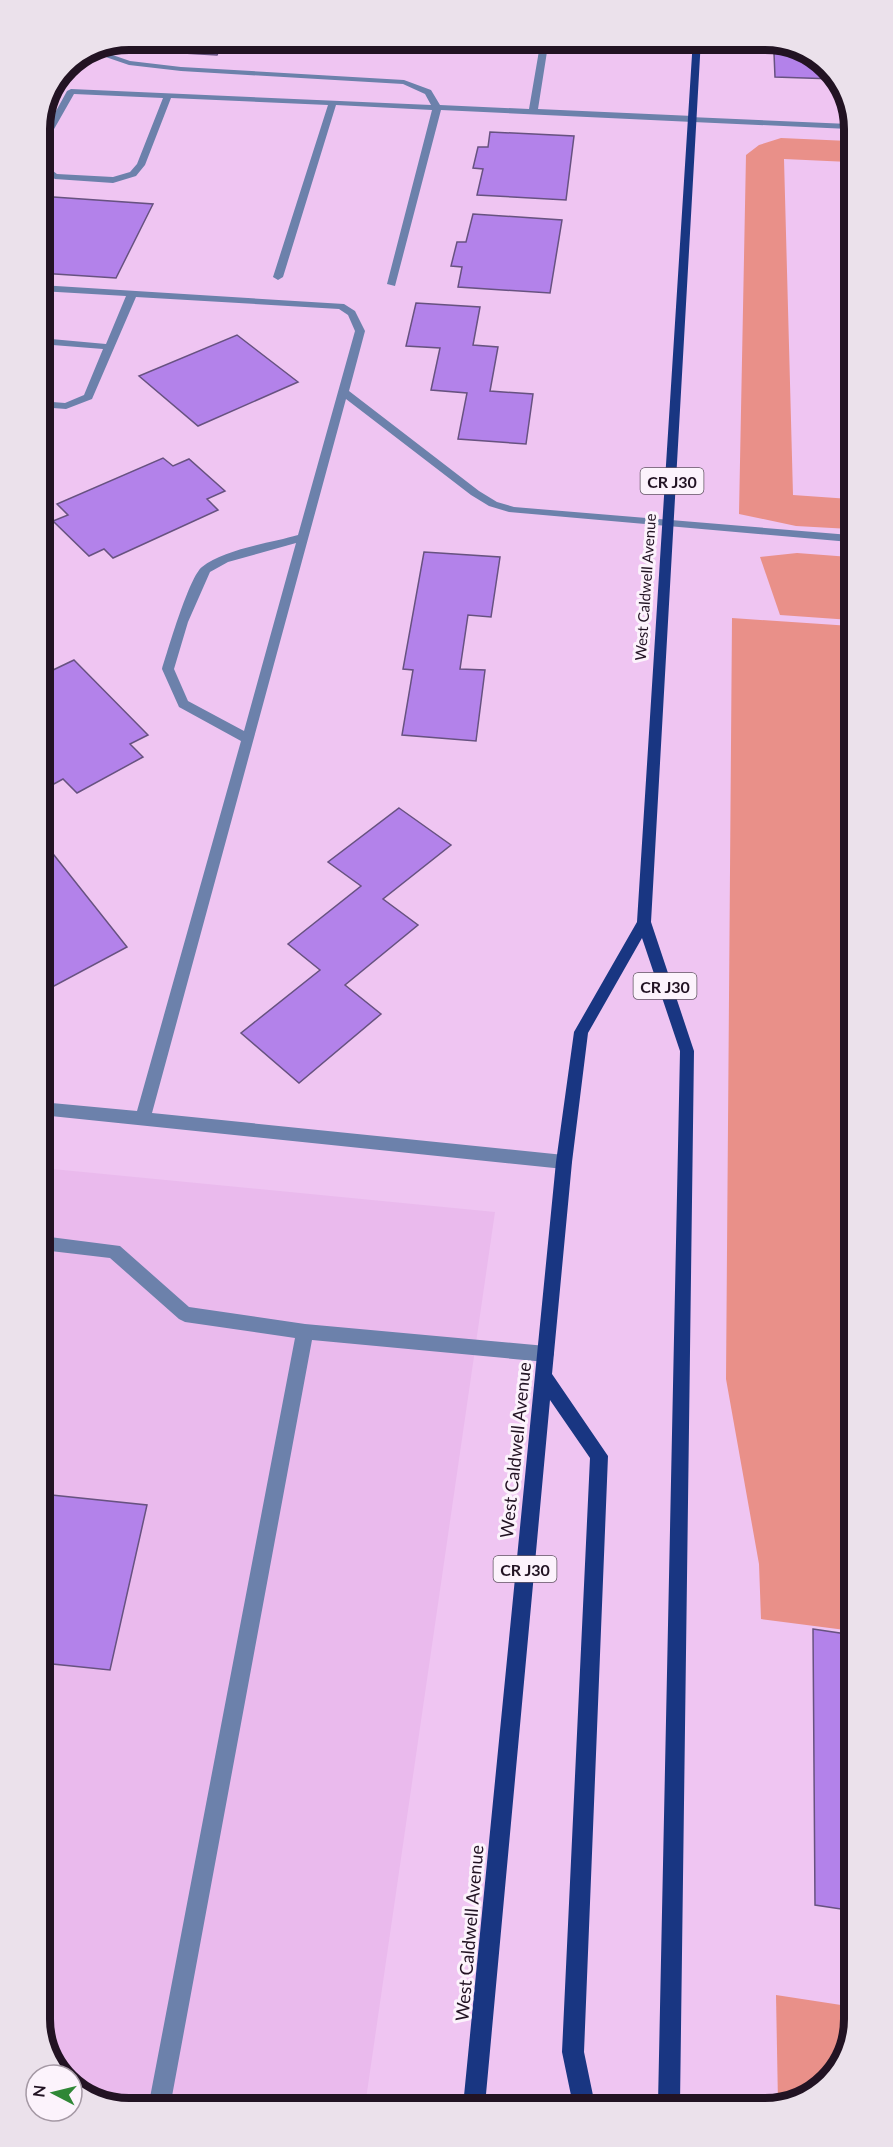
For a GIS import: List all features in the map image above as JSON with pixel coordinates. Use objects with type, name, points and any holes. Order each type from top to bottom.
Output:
[{"type":"main road","name":"West Caldwell Avenue","points":[[669,2098],[687,1051],[644,922],[696,50]]},
{"type":"main road","name":"West Caldwell Avenue","points":[[475,2098],[564,1162],[581,1032],[644,922]]},
{"type":"main road","points":[[544,1377],[599,1456],[573,2052],[582,2098]]},
{"type":"street","points":[[533,112],[543,50]]},
{"type":"street","points":[[104,54],[129,63],[180,69],[404,82],[428,92],[437,108],[392,284]]},
{"type":"street","points":[[50,131],[71,91],[844,127]]},
{"type":"street","points":[[50,172],[56,176],[113,180],[133,174],[141,165],[168,95]]},
{"type":"street","points":[[278,277],[333,103]]},
{"type":"street","points":[[50,289],[341,306],[352,313],[360,331],[143,1119]]},
{"type":"street","points":[[50,405],[66,406],[88,396],[132,294]]},
{"type":"street","points":[[50,342],[110,347]]},
{"type":"street","points":[[344,392],[493,504],[534,513],[844,538]]},
{"type":"street","points":[[248,739],[183,704],[168,669],[182,622],[205,570],[224,559],[304,537]]},
{"type":"street","points":[[50,1109],[564,1162]]},
{"type":"street","points":[[50,1244],[114,1251],[185,1314],[305,1332],[546,1354]]},
{"type":"street","points":[[161,2097],[305,1332]]},
{"type":"shaded area","points":[[781,138],[844,141],[844,162],[784,159],[793,495],[844,499],[844,529],[796,526],[739,514],[746,155],[759,145]]},
{"type":"shaded area","points":[[797,553],[844,557],[844,620],[780,615],[760,557]]},
{"type":"shaded area","points":[[732,618],[844,626],[844,1630],[761,1619],[759,1564],[726,1379]]},
{"type":"shaded area","points":[[50,1169],[495,1212],[366,2097],[113,2096],[84,2083],[84,2063],[64,2063],[54,2044],[50,2018]]},
{"type":"shaded area","points":[[776,1995],[844,2005],[843,2028],[839,2044],[830,2062],[804,2087],[778,2096]]},
{"type":"building","points":[[132,50],[220,50],[217,55]]},
{"type":"building","points":[[774,53],[792,55],[804,60],[825,79],[775,77]]},
{"type":"building","points":[[490,132],[574,136],[566,200],[477,195],[483,169],[473,168],[478,147],[488,147]]},
{"type":"building","points":[[50,197],[153,204],[116,278],[50,274]]},
{"type":"building","points":[[473,214],[562,220],[550,293],[458,287],[462,267],[451,266],[457,242],[466,242]]},
{"type":"building","points":[[416,303],[480,307],[473,345],[498,347],[490,391],[533,394],[526,444],[458,439],[467,393],[431,390],[440,348],[406,346]]},
{"type":"building","points":[[237,335],[298,382],[198,426],[139,376]]},
{"type":"building","points":[[163,458],[173,466],[189,459],[225,491],[207,499],[218,510],[113,558],[104,549],[89,556],[53,521],[68,515],[57,504]]},
{"type":"building","points":[[424,552],[500,557],[491,617],[468,615],[460,669],[485,670],[476,741],[402,735],[413,670],[403,669]]},
{"type":"building","points":[[74,660],[148,735],[130,744],[143,757],[77,793],[63,779],[50,786],[50,667],[53,670]]},
{"type":"building","points":[[399,808],[451,845],[383,899],[418,925],[345,985],[381,1014],[299,1083],[241,1033],[320,970],[288,944],[361,886],[328,862]]},
{"type":"building","points":[[50,850],[127,947],[50,988]]},
{"type":"building","points":[[50,1495],[147,1505],[110,1670],[50,1664]]},
{"type":"building","points":[[813,1629],[844,1634],[844,1909],[815,1905]]}]
